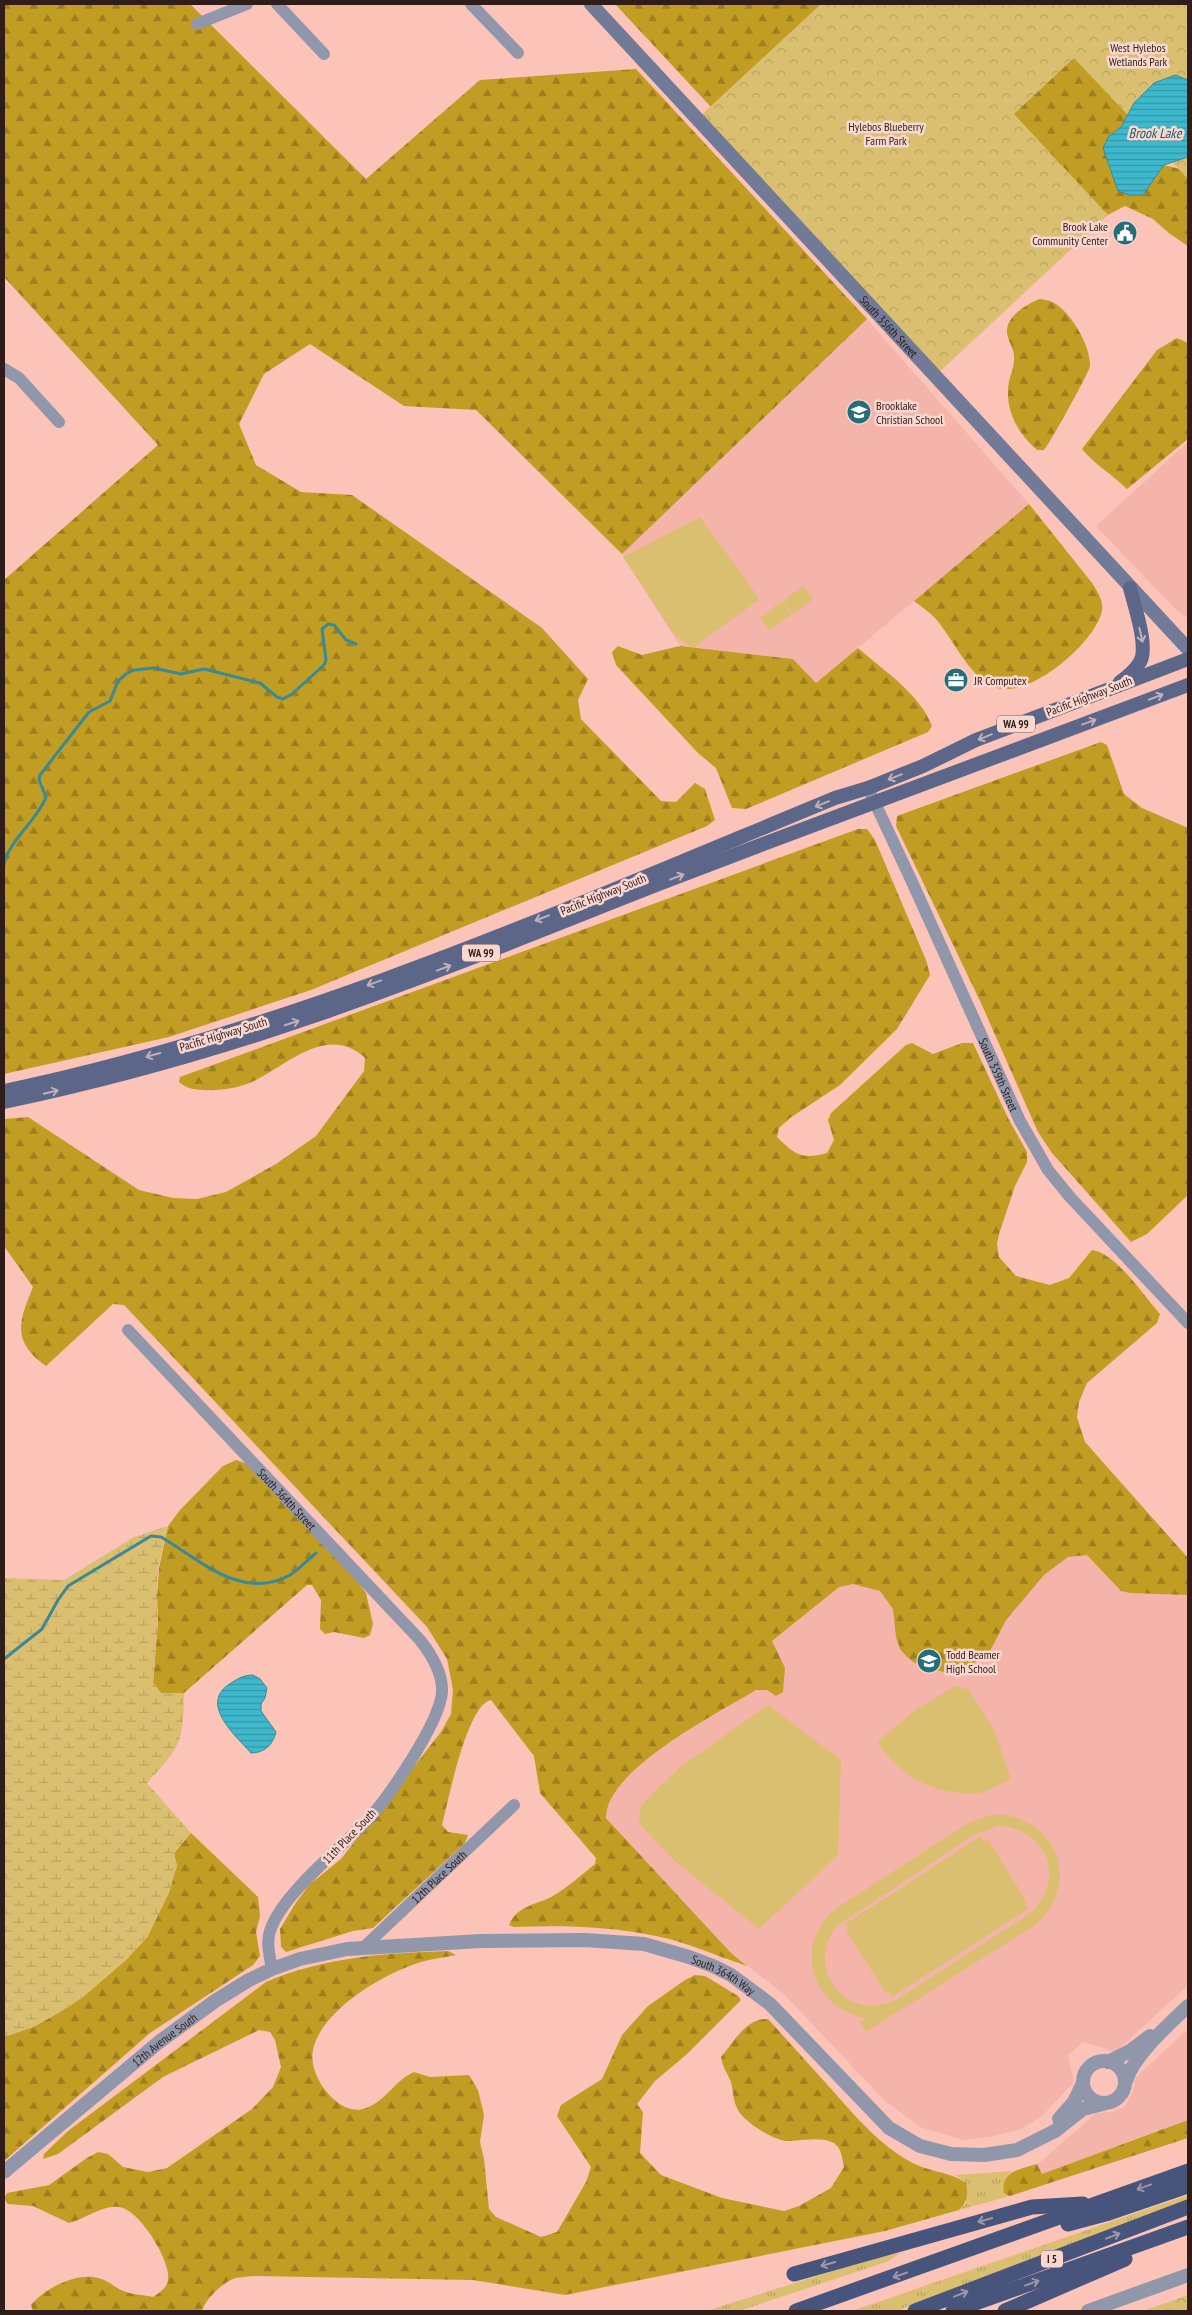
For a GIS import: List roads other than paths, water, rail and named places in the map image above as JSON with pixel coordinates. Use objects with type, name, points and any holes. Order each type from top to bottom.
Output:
[{"type":"highway","points":[[796,2311],[995,2242],[1188,2171]]},
{"type":"highway","points":[[995,2242],[1109,2214],[1188,2186]]},
{"type":"highway","points":[[794,2274],[1032,2207],[1099,2203]]},
{"type":"highway","name":"I 5","points":[[915,2311],[1188,2207]]},
{"type":"highway","name":"I 5","points":[[954,2311],[1188,2226]]},
{"type":"highway","points":[[1005,2311],[1188,2232]]},
{"type":"main road","name":"South 356th Street","points":[[591,4],[1188,649]]},
{"type":"main road","points":[[1112,688],[1140,662],[1143,654],[1143,643],[1130,588]]},
{"type":"main road","name":"Pacific Highway South","points":[[4,1091],[108,1067],[197,1042],[330,999],[576,904],[836,798],[868,788],[923,766],[976,740],[1188,659]]},
{"type":"main road","name":"Pacific Highway South","points":[[4,1102],[138,1070],[315,1016],[1188,685]]},
{"type":"street","points":[[197,24],[247,4]]},
{"type":"street","points":[[277,4],[324,54]]},
{"type":"street","points":[[471,4],[518,53]]},
{"type":"street","points":[[4,369],[18,378],[59,422]]},
{"type":"street","name":"South 359th Street","points":[[868,788],[914,884],[1020,1122],[1048,1170],[1070,1197],[1188,1323]]},
{"type":"street","name":"South 364th Street","points":[[128,1330],[420,1640],[429,1651],[439,1673]]},
{"type":"street","name":"11th Place South","points":[[272,1969],[269,1937],[275,1920],[302,1884],[374,1812],[408,1763],[436,1715],[442,1691],[439,1673]]},
{"type":"street","name":"12th Place South","points":[[363,1948],[514,1804]]},
{"type":"street","name":"South 364th Way","points":[[347,1949],[481,1941],[575,1940],[644,1944],[713,1966],[749,1988],[787,2019],[883,2122],[920,2146],[951,2154],[984,2155],[1017,2150],[1055,2131],[1083,2109],[1102,2104]]},
{"type":"street","name":"12th Avenue South","points":[[4,2172],[159,2042],[232,1990],[272,1969],[300,1959],[347,1949]]},
{"type":"street","points":[[1177,2017],[1130,2051],[1108,2062],[1098,2062],[1092,2065],[1084,2076],[1083,2083],[1089,2097],[1102,2104],[1119,2098],[1123,2093],[1128,2072],[1137,2060],[1188,2006]]},
{"type":"street","points":[[1108,2062],[1121,2070],[1126,2081]]},
{"type":"street","name":"South 364th Way","points":[[1035,2142],[1069,2109],[1083,2083]]},
{"type":"street","points":[[1088,2311],[1188,2275]]},
{"type":"water","name":"Brook Lake","points":[[1175,75],[1188,80],[1188,157],[1164,165],[1143,195],[1129,195],[1118,191],[1103,148],[1109,136],[1121,127],[1134,103],[1154,83]]},
{"type":"water","points":[[253,1675],[260,1679],[267,1688],[265,1698],[261,1704],[261,1711],[276,1732],[273,1741],[264,1750],[256,1753],[251,1753],[223,1720],[218,1702],[220,1693],[228,1685],[240,1678]]},
{"type":"waterway","points":[[4,865],[11,848],[42,806],[46,797],[39,780],[40,775],[89,712],[110,701],[118,681],[126,674],[134,670],[154,668],[181,674],[204,669],[260,683],[277,697],[283,699],[292,694],[324,665],[326,660],[322,629],[328,624],[334,625],[346,640],[356,644]]},
{"type":"waterway","points":[[4,1659],[42,1629],[68,1586],[151,1536],[161,1537],[222,1574],[238,1581],[255,1584],[272,1582],[290,1575],[316,1553]]},
{"type":"place","name":"Brook Lake Community Center","points":[[1125,233]]},
{"type":"place","name":"Brooklake Christian School","points":[[859,412]]},
{"type":"place","name":"JR Computex","points":[[956,680]]},
{"type":"place","name":"Todd Beamer High School","points":[[929,1661]]},
{"type":"park label","name":"West Hylebos Wetlands Park","points":[[1138,54]]},
{"type":"park label","name":"Hylebos Blueberry Farm Park","points":[[886,133]]}]
